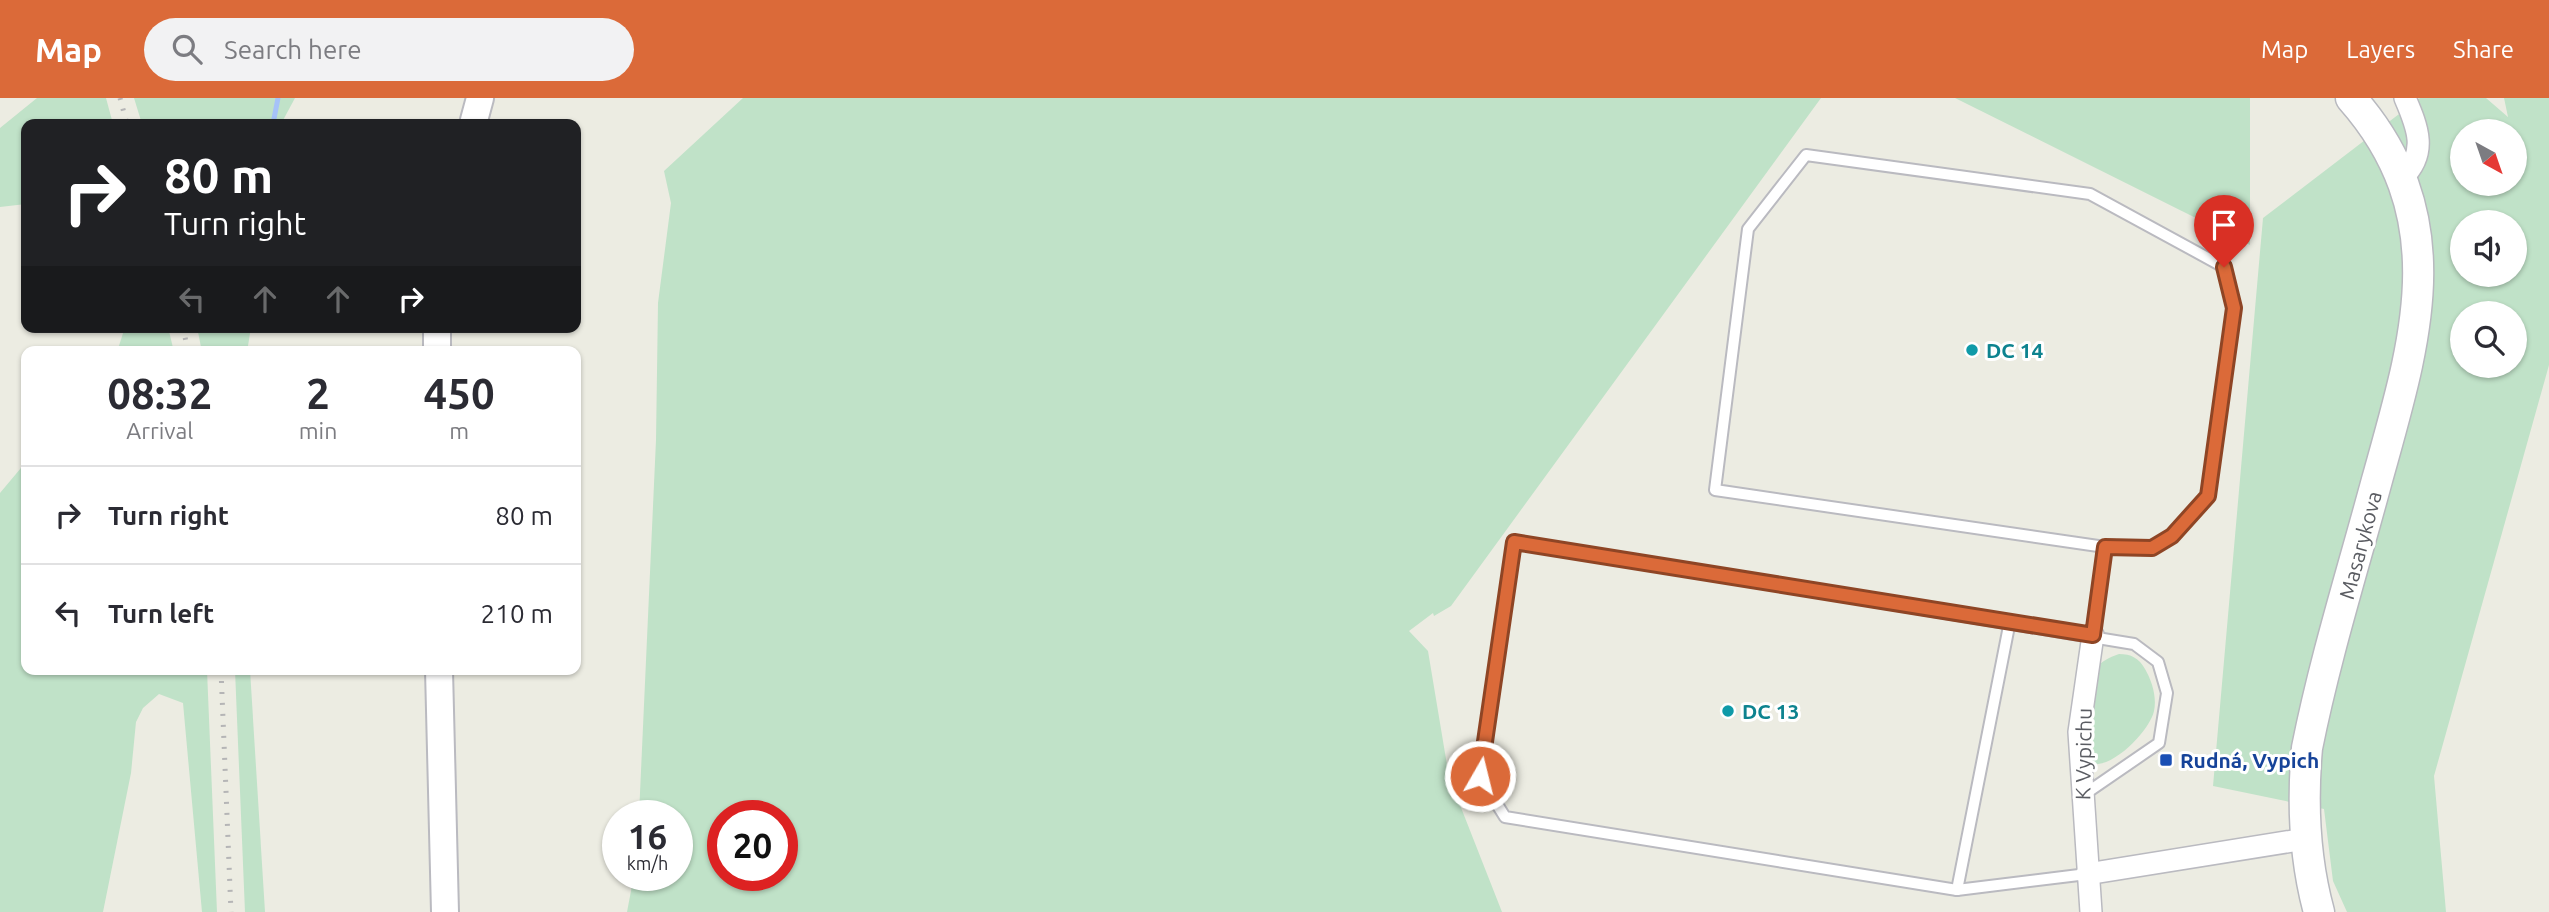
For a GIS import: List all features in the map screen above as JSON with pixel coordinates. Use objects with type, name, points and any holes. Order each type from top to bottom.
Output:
[{"type":"main road","name":"Masarykova","points":[[2319,912],[2305,839],[2303,785],[2315,711],[2402,389],[2416,326],[2420,281],[2413,213],[2402,178],[2378,132],[2351,98]]},
{"type":"street","points":[[474,119],[480,98]]},
{"type":"street","points":[[2402,178],[2418,158],[2420,143],[2405,98]]},
{"type":"street","name":"K Vypichu","points":[[2091,912],[2079,732],[2093,635]]},
{"type":"street","points":[[439,675],[445,912]]},
{"type":"street","points":[[2087,874],[2305,839]]},
{"type":"lane","points":[[1806,155],[2090,194],[2224,267],[2234,308],[2208,496],[2172,536],[2152,548],[2105,547],[1716,490],[1748,229],[1806,155]]},
{"type":"lane","points":[[2082,796],[2159,743],[2167,694],[2158,662],[2134,644],[2010,621],[1514,542],[1480,776],[1505,817],[1957,890],[2087,874]]},
{"type":"lane","points":[[2093,635],[2105,547]]},
{"type":"lane","points":[[1957,890],[2010,621]]},
{"type":"green space","points":[[37,98],[106,98],[112,119],[21,119],[21,205],[0,207],[0,128]]},
{"type":"green space","points":[[134,98],[295,98],[284,119],[140,119]]},
{"type":"green space","points":[[743,98],[1821,98],[1451,606],[1434,616],[1433,613],[1409,631],[1428,651],[1449,777],[1502,912],[627,912],[631,891],[693,891],[693,800],[640,800],[656,440],[658,303],[671,203],[664,171]]},
{"type":"green space","points":[[1955,98],[2250,98],[2250,245]]},
{"type":"green space","points":[[2420,98],[2486,98],[2508,117],[2504,98],[2549,98],[2549,365],[2434,776],[2446,912],[2347,912],[2333,881],[2324,809],[2213,786],[2263,218]]},
{"type":"green space","points":[[123,333],[169,333],[173,346],[119,346]]},
{"type":"green space","points":[[198,333],[250,333],[248,346],[201,346]]},
{"type":"green space","points":[[21,468],[21,675],[207,675],[217,912],[202,912],[183,703],[159,694],[143,708],[136,722],[131,773],[103,912],[0,912],[0,493]]},
{"type":"green space","points":[[2119,654],[2134,657],[2145,669],[2153,689],[2154,711],[2137,739],[2117,756],[2096,764],[2088,762],[2088,713],[2092,677],[2098,666]]},
{"type":"green space","points":[[235,675],[250,675],[265,912],[245,912]]},
{"type":"waterway","points":[[274,119],[278,98]]},
{"type":"railway","points":[[120,98],[126,119]]},
{"type":"railway","points":[[184,333],[187,346]]},
{"type":"railway","points":[[221,675],[231,912]]},
{"type":"place","name":"DC 14","points":[[1972,350]]},
{"type":"place","name":"DC 13","points":[[1728,711]]},
{"type":"place","name":"Rudná, Vypich","points":[[2166,760]]},
{"type":"route","points":[[1480,776],[1514,542],[2093,635],[2105,547],[2152,548],[2172,536],[2208,496],[2234,308],[2224,267]]}]
